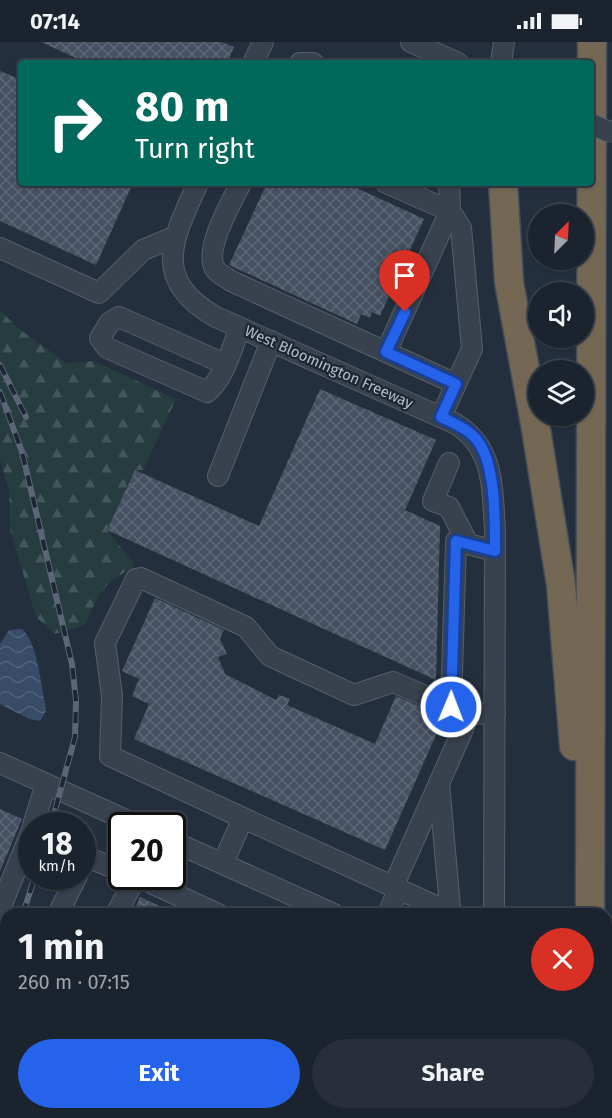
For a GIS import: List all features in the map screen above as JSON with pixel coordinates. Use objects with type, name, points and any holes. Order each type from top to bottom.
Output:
[{"type":"highway","points":[[592,42],[592,60]]},
{"type":"highway","points":[[503,186],[509,282],[561,585],[575,755],[591,838]]},
{"type":"highway","points":[[590,908],[592,186]]},
{"type":"street","points":[[254,60],[263,42]]},
{"type":"street","points":[[411,42],[451,60]]},
{"type":"street","points":[[501,60],[504,42]]},
{"type":"street","points":[[594,125],[612,133]]},
{"type":"street","name":"West Bloomington Freeway","points":[[197,186],[174,237],[172,267],[181,289],[202,309],[441,417],[465,429],[482,448],[492,497],[495,551],[494,908]]},
{"type":"street","points":[[240,186],[215,239],[211,255],[215,270],[231,280],[456,384]]},
{"type":"street","points":[[393,186],[450,211],[460,228],[472,349],[441,417]]},
{"type":"street","points":[[386,352],[450,211],[449,186]]},
{"type":"street","points":[[0,248],[99,293],[143,250],[174,237]]},
{"type":"street","points":[[225,364],[119,317],[110,321],[100,338],[107,348],[207,392],[216,385],[225,364],[240,327]]},
{"type":"street","points":[[218,476],[271,341]]},
{"type":"street","points":[[449,463],[434,501],[449,507],[468,544]]},
{"type":"street","points":[[391,908],[396,895],[393,887],[439,783],[459,710],[456,541],[495,551]]},
{"type":"street","points":[[439,783],[450,907],[440,908],[110,756],[112,696],[105,643],[136,579],[141,578],[246,627],[270,656],[354,695],[393,682],[459,710],[495,712]]},
{"type":"street","points":[[0,763],[108,812]]},
{"type":"street","points":[[37,812],[46,784]]},
{"type":"street","points":[[223,863],[243,818]]},
{"type":"street","points":[[186,847],[321,908]]},
{"type":"street","points":[[0,908],[18,865]]},
{"type":"street","points":[[61,908],[70,890]]},
{"type":"street","points":[[118,908],[126,890]]},
{"type":"street","points":[[165,890],[205,908]]},
{"type":"green space","points":[[0,310],[18,328],[66,363],[94,361],[176,399],[143,470],[134,470],[107,530],[134,564],[132,569],[107,585],[85,625],[55,634],[36,617],[10,529],[9,492],[0,459]]},
{"type":"water","points":[[22,629],[32,644],[40,674],[46,711],[40,721],[29,719],[0,704],[0,644],[9,630]]},
{"type":"building","points":[[41,42],[222,42],[234,47],[228,60],[80,60]]},
{"type":"building","points":[[0,71],[18,79],[18,186],[132,186],[96,265],[0,221]]},
{"type":"building","points":[[266,186],[352,186],[424,219],[380,316],[372,312],[370,318],[361,314],[357,324],[229,265]]},
{"type":"building","points":[[320,389],[436,440],[405,510],[440,526],[436,680],[107,530],[135,470],[259,526]]},
{"type":"building","points":[[155,598],[224,630],[220,639],[227,654],[218,657],[225,674],[276,700],[279,695],[290,699],[287,705],[375,744],[396,696],[444,717],[385,850],[134,739],[149,704],[132,696],[139,679],[122,671]]},
{"type":"building","points":[[0,809],[18,817],[18,828],[0,871]]},
{"type":"building","points":[[140,897],[164,908],[135,908]]},
{"type":"railway","points":[[0,365],[26,417]]},
{"type":"railway","points":[[0,392],[22,452],[72,664],[76,701],[75,737],[55,812]]},
{"type":"railway","points":[[25,908],[31,890]]},
{"type":"route","points":[[405,312],[386,352],[456,384],[441,417],[465,429],[476,438],[482,448],[489,473],[492,497],[495,551],[456,541],[451,707]]}]
